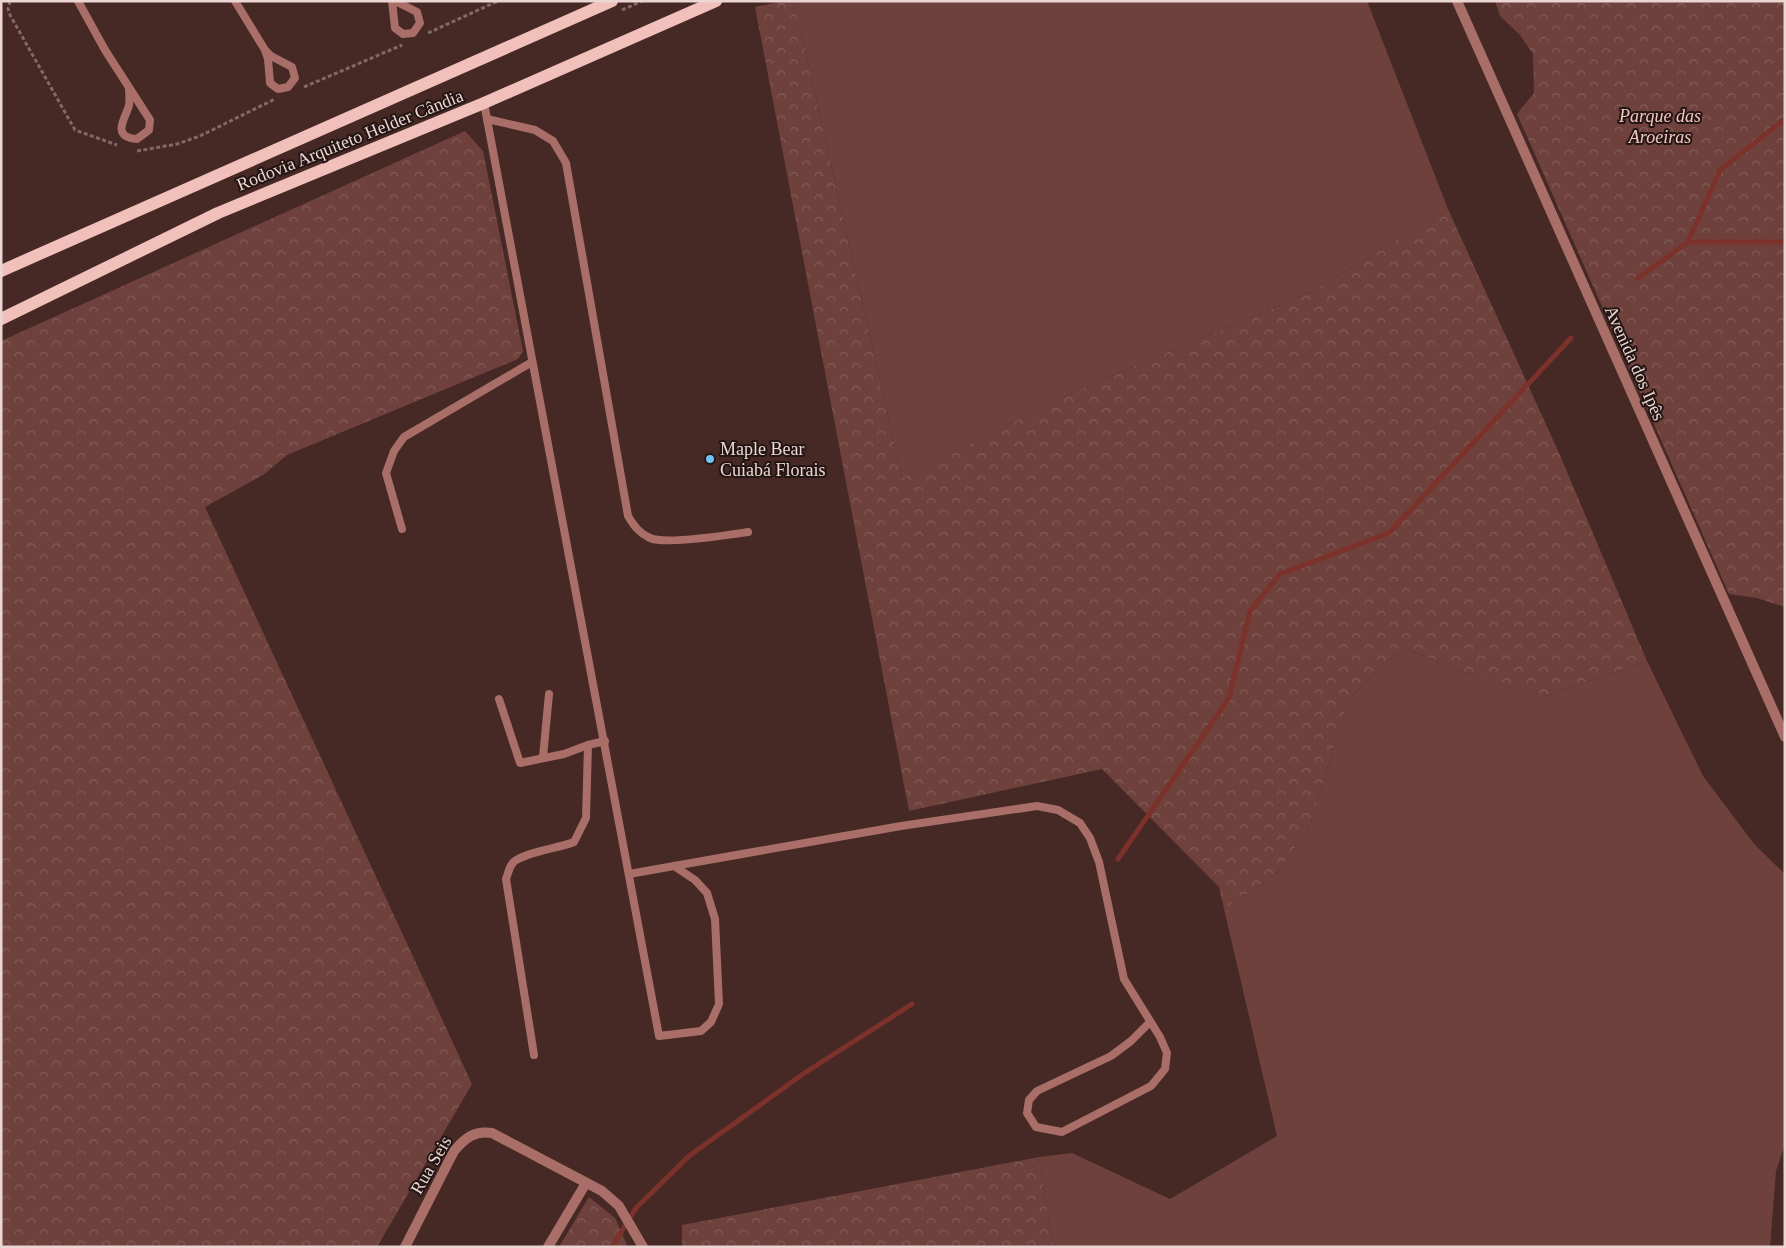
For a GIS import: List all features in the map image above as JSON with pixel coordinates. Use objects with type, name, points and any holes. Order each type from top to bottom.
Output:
[{"type":"main road","name":"Rodovia Arquiteto Helder Cândia","points":[[1,271],[612,1]]},
{"type":"main road","name":"Rodovia Arquiteto Helder Cândia","points":[[1,318],[218,213],[484,103],[716,1]]},
{"type":"street","name":"Avenida dos Ipês","points":[[1457,1],[1785,737]]},
{"type":"street","name":"Rua Seis","points":[[405,1247],[454,1151],[464,1139],[475,1133],[492,1133],[602,1191],[619,1206],[643,1247]]},
{"type":"street","points":[[548,1247],[586,1182]]},
{"type":"lane","points":[[78,1],[150,120],[149,130],[137,139],[128,136],[121,128],[122,118],[129,106],[129,88]]},
{"type":"lane","points":[[235,1],[265,50],[268,59],[270,83],[278,89],[288,87],[295,78],[292,67],[271,56],[265,50]]},
{"type":"lane","points":[[394,1],[417,12],[420,23],[413,33],[403,34],[395,28],[394,1]]},
{"type":"lane","points":[[484,103],[659,1036],[701,1031],[711,1022],[719,1004],[714,919],[707,893],[695,880],[674,866]]},
{"type":"lane","points":[[487,119],[535,130],[553,141],[566,163],[628,516],[638,531],[651,539],[685,539],[748,532]]},
{"type":"lane","points":[[402,529],[386,473],[394,451],[404,437],[532,362]]},
{"type":"lane","points":[[542,757],[549,694]]},
{"type":"lane","points":[[498,699],[520,763],[564,754],[604,741]]},
{"type":"lane","points":[[534,1055],[506,879],[512,863],[522,856],[560,848],[574,842],[586,818],[588,745]]},
{"type":"lane","points":[[628,874],[901,826],[1037,806],[1058,810],[1080,822],[1090,838],[1099,862],[1124,979],[1150,1022],[1167,1053],[1165,1069],[1151,1086],[1062,1132],[1036,1127],[1027,1113],[1029,1100],[1036,1091],[1111,1056],[1131,1041],[1150,1022]]},
{"type":"path","points":[[10,1],[8,9],[10,15],[74,130],[121,146]]},
{"type":"path","points":[[423,35],[498,1]]},
{"type":"path","points":[[300,88],[406,43]]},
{"type":"path","points":[[130,150],[145,152],[178,144],[200,136],[283,96]]},
{"type":"green space","points":[[794,1],[1367,1],[1448,209],[1311,292],[1073,392],[902,478]]},
{"type":"green space","points":[[794,1],[902,478],[1073,392],[1311,292],[1448,209],[1559,453],[1647,661],[1546,696],[1490,682],[1402,647],[1349,699],[1309,828],[1276,874],[1224,909],[1219,887],[1102,769],[909,811],[755,7]]},
{"type":"green space","name":"Parque das Aroeiras","points":[[1495,1],[1785,1],[1785,607],[1757,598],[1729,594],[1517,114],[1534,93],[1533,54],[1520,35],[1500,16]]},
{"type":"green space","points":[[465,131],[483,151],[523,351],[518,359],[287,455],[263,475],[205,507],[472,1084],[377,1247],[1,1247],[1,341]]},
{"type":"green space","points":[[1402,647],[1490,682],[1546,696],[1647,661],[1703,776],[1755,845],[1785,874],[1785,1144],[1776,1171],[1770,1247],[1055,1247],[1051,1235],[1039,1157],[1072,1153],[1170,1199],[1277,1136],[1224,909],[1276,874],[1309,828],[1349,699]]},
{"type":"green space","points":[[1039,1157],[1051,1235],[1055,1247],[682,1247],[682,1225]]},
{"type":"green space","points":[[589,1197],[615,1218],[628,1247],[559,1247]]},
{"type":"waterway","points":[[1638,278],[1688,242],[1720,170],[1785,119]]},
{"type":"waterway","points":[[1688,242],[1785,242]]},
{"type":"waterway","points":[[1118,859],[1229,698],[1250,611],[1280,574],[1389,533],[1571,338]]},
{"type":"waterway","points":[[612,1247],[636,1208],[689,1156],[803,1074],[912,1004]]},
{"type":"place","name":"Maple Bear Cuiabá Florais","points":[[710,459]]}]
